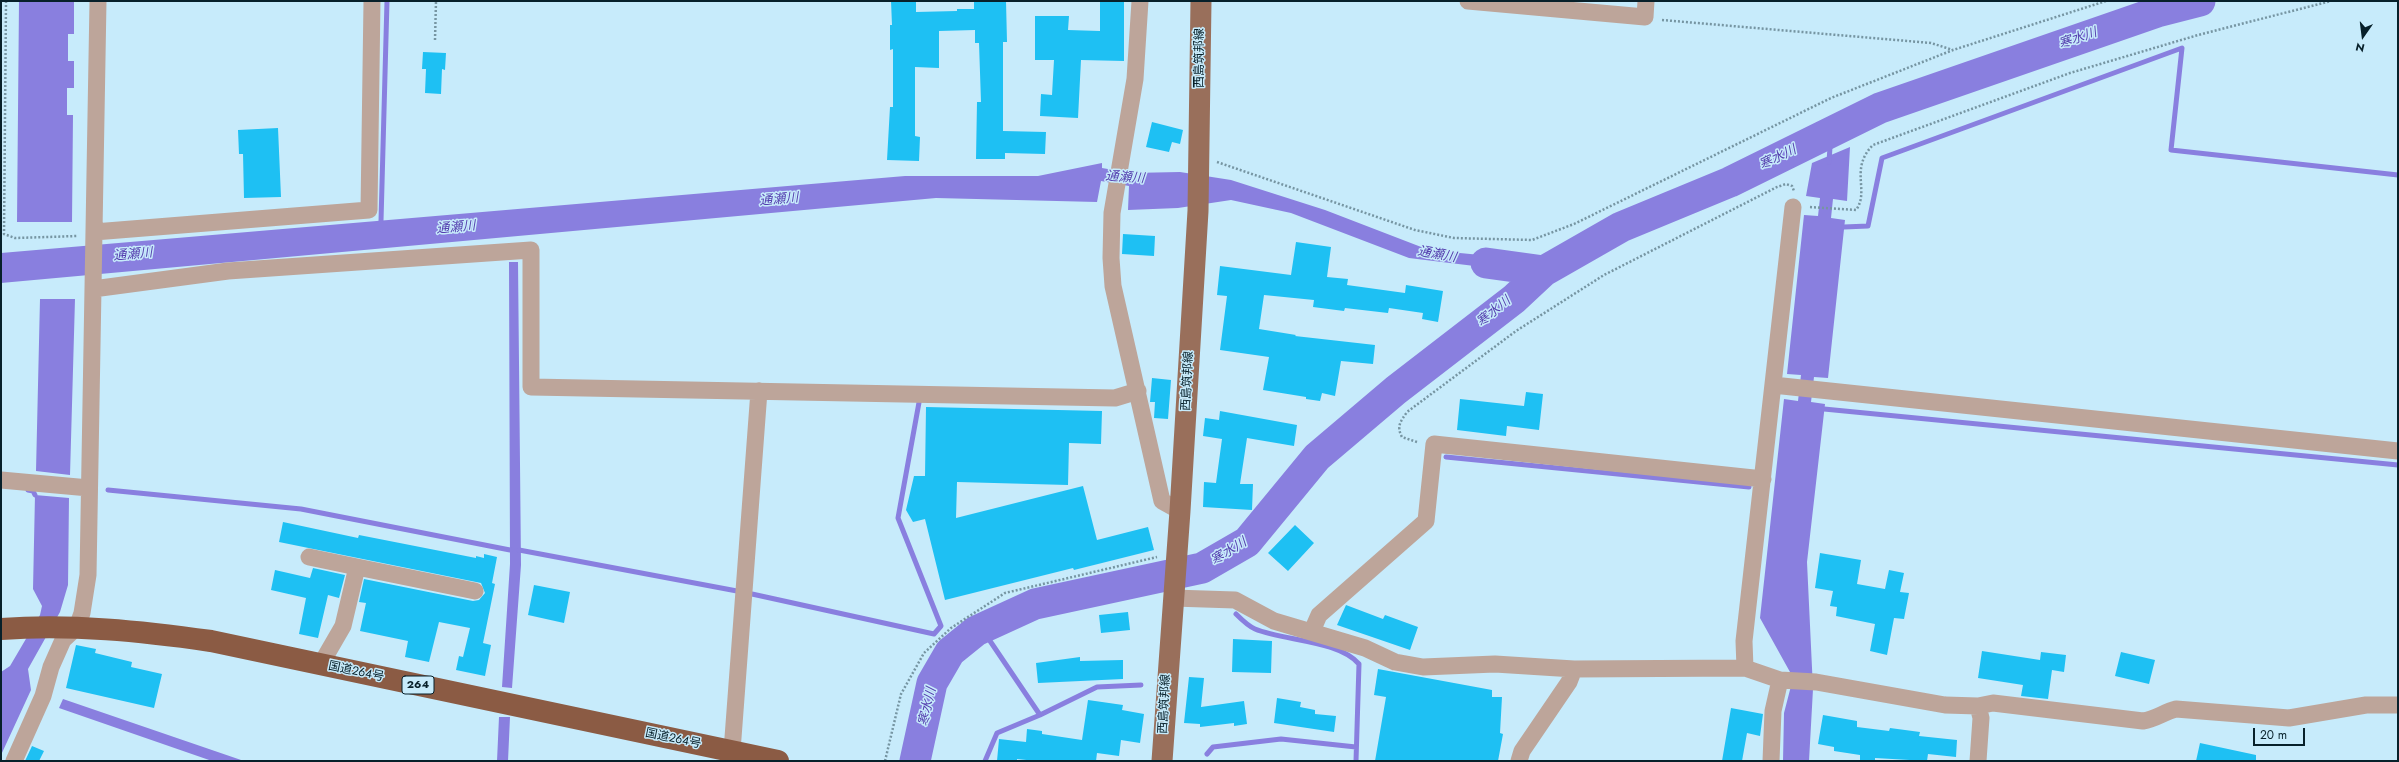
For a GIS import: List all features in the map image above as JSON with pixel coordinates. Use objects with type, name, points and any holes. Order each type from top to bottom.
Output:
[{"type":"highway","name":"国道264号","points":[[1,629],[30,627],[125,630],[211,641],[321,664],[733,756],[778,761]]},
{"type":"main road","name":"西島筑邦線","points":[[1162,761],[1180,511],[1198,211],[1201,1]]},
{"type":"street","points":[[14,761],[43,696],[51,667],[63,640],[66,628],[82,614],[88,575],[98,1]]},
{"type":"street","points":[[94,232],[369,210],[372,1]]},
{"type":"street","points":[[1140,1],[1135,79],[1115,186],[1112,213],[1111,258],[1114,286],[1162,501],[1180,511]]},
{"type":"street","points":[[1468,1],[1646,9]]},
{"type":"street","points":[[1745,668],[1744,642],[1793,206]]},
{"type":"street","points":[[93,289],[228,271],[530,250],[531,387],[1115,398],[1138,391]]},
{"type":"street","points":[[1772,385],[2398,451]]},
{"type":"street","points":[[733,756],[760,391]]},
{"type":"street","points":[[1312,631],[1319,615],[1426,521],[1434,444],[1763,479]]},
{"type":"street","points":[[1,480],[89,488]]},
{"type":"street","points":[[309,557],[475,591]]},
{"type":"street","points":[[321,664],[343,626],[357,567]]},
{"type":"street","points":[[1173,598],[1235,600],[1274,621],[1312,631],[1365,648],[1395,662],[1423,667],[1495,664],[1574,669],[1745,668],[1783,681],[1816,682],[1945,705],[1978,706],[1993,703],[2143,721],[2154,719],[2166,711],[2176,709],[2289,718],[2366,705],[2398,705]]},
{"type":"street","points":[[1519,761],[1522,751],[1569,682],[1574,669]]},
{"type":"street","points":[[1772,761],[1773,711],[1783,681]]},
{"type":"street","points":[[1978,706],[1981,718],[1978,761]]},
{"type":"path","points":[[6,1],[4,234],[15,238],[80,236],[94,232]]},
{"type":"path","points":[[435,40],[436,1]]},
{"type":"path","points":[[1199,162],[1240,168],[1415,230],[1454,238],[1532,240],[1574,224],[1831,98],[1954,50],[2106,1]]},
{"type":"path","points":[[1817,207],[1856,210],[1861,204],[1860,166],[1864,154],[1873,145],[2070,73],[2198,35],[2331,1]]},
{"type":"path","points":[[1646,9],[1931,43],[1954,50]]},
{"type":"path","points":[[1434,444],[1412,441],[1402,437],[1398,430],[1400,422],[1407,412],[1516,331],[1604,276],[1777,187],[1786,184],[1792,186],[1794,191],[1793,206]]},
{"type":"path","points":[[885,761],[901,694],[924,653],[951,628],[1005,593],[1177,552]]},
{"type":"water","points":[[19,1],[74,1],[74,34],[68,34],[68,61],[74,61],[74,88],[67,88],[67,115],[73,115],[72,222],[17,222]]},
{"type":"water","points":[[1850,147],[1847,201],[1833,199],[1831,218],[1845,220],[1828,378],[1814,377],[1811,402],[1825,404],[1807,562],[1813,689],[1809,761],[1783,761],[1784,713],[1791,686],[1790,672],[1760,618],[1784,399],[1798,401],[1801,375],[1787,374],[1804,215],[1818,216],[1820,198],[1806,196],[1812,163]]},
{"type":"water","points":[[1102,163],[1102,168],[1131,173],[1180,172],[1231,180],[1325,210],[1429,250],[1501,257],[1533,264],[1515,277],[1491,268],[1409,258],[1291,213],[1231,200],[1178,208],[1128,210],[1129,186],[1101,181],[1097,202],[936,198],[1,283],[1,253],[905,176],[1038,176]]},
{"type":"water","points":[[509,262],[518,262],[521,565],[512,688],[502,687],[510,564]]},
{"type":"water","points":[[40,299],[75,299],[70,475],[36,471]]},
{"type":"water","points":[[35,495],[69,498],[68,585],[60,612],[28,669],[31,690],[1,755],[1,672],[10,666],[40,615],[42,606],[33,589]]},
{"type":"water","points":[[63,699],[244,761],[212,761],[59,708]]},
{"type":"water","points":[[499,717],[510,717],[508,761],[497,761]]},
{"type":"building","points":[[891,1],[916,1],[916,12],[974,9],[974,1],[1006,1],[1007,42],[1003,42],[1003,131],[1046,132],[1045,154],[1005,153],[1005,159],[976,159],[977,102],[981,102],[979,43],[975,43],[975,30],[939,31],[939,68],[915,67],[915,136],[920,137],[919,161],[887,160],[890,107],[893,107],[893,49],[890,50],[890,25],[892,25]]},
{"type":"building","points":[[1100,1],[1124,1],[1124,61],[1081,60],[1078,118],[1040,116],[1041,94],[1052,95],[1054,60],[1035,60],[1035,16],[1069,16],[1068,30],[1100,31]]},
{"type":"building","points":[[423,52],[446,53],[445,70],[442,69],[441,94],[425,93],[426,69],[422,69]]},
{"type":"building","points":[[1152,122],[1183,130],[1180,144],[1172,142],[1169,152],[1146,147]]},
{"type":"building","points":[[278,128],[281,197],[244,198],[243,154],[239,154],[238,130]]},
{"type":"building","points":[[1123,234],[1155,236],[1154,256],[1122,254]]},
{"type":"building","points":[[1296,242],[1331,247],[1327,277],[1348,279],[1347,285],[1405,293],[1406,285],[1443,291],[1438,322],[1422,319],[1423,313],[1389,308],[1388,313],[1345,308],[1344,311],[1313,307],[1314,300],[1264,295],[1259,329],[1296,335],[1295,336],[1375,345],[1373,364],[1341,361],[1335,396],[1322,393],[1320,401],[1306,399],[1306,397],[1263,390],[1269,357],[1220,350],[1227,296],[1217,295],[1220,266],[1291,275]]},
{"type":"building","points":[[1152,378],[1171,380],[1168,419],[1154,418],[1155,402],[1150,402]]},
{"type":"building","points":[[1526,392],[1543,394],[1539,430],[1507,426],[1506,436],[1457,430],[1460,399],[1524,406]]},
{"type":"building","points":[[926,407],[1102,411],[1101,444],[1069,443],[1068,485],[957,482],[956,518],[1083,486],[1097,540],[1148,527],[1154,550],[1074,570],[1073,568],[945,600],[925,519],[913,522],[906,510],[914,476],[925,476]]},
{"type":"building","points":[[1220,411],[1297,425],[1294,446],[1247,438],[1240,484],[1253,484],[1252,510],[1203,507],[1204,482],[1216,483],[1222,439],[1203,436],[1205,418],[1219,420]]},
{"type":"building","points":[[283,522],[358,538],[359,535],[476,558],[476,556],[484,558],[484,554],[497,557],[492,583],[495,584],[483,643],[491,645],[485,676],[456,670],[459,656],[463,657],[470,628],[439,622],[429,662],[405,657],[408,641],[360,631],[366,603],[359,602],[364,579],[473,601],[479,600],[485,593],[481,583],[279,542]]},
{"type":"building","points":[[1295,525],[1314,543],[1288,571],[1268,553]]},
{"type":"building","points":[[1820,553],[1861,560],[1857,584],[1885,589],[1889,570],[1904,573],[1900,592],[1909,593],[1904,619],[1894,618],[1887,655],[1870,651],[1875,624],[1836,616],[1837,607],[1830,606],[1833,591],[1815,588]]},
{"type":"building","points":[[313,568],[345,575],[339,598],[328,595],[318,638],[299,634],[306,598],[271,590],[275,570],[310,578]]},
{"type":"building","points":[[534,585],[570,592],[564,623],[528,615]]},
{"type":"building","points":[[1346,605],[1383,619],[1385,615],[1418,627],[1410,650],[1337,625]]},
{"type":"building","points":[[1128,612],[1130,630],[1101,633],[1099,615]]},
{"type":"building","points":[[1233,639],[1272,641],[1271,673],[1232,672]]},
{"type":"building","points":[[76,645],[96,649],[95,653],[132,662],[131,667],[162,674],[154,708],[66,688]]},
{"type":"building","points":[[1982,651],[2040,660],[2041,652],[2066,655],[2064,672],[2052,670],[2048,699],[2021,696],[2023,685],[1978,678]]},
{"type":"building","points":[[2121,652],[2155,660],[2149,684],[2115,676]]},
{"type":"building","points":[[1080,657],[1080,661],[1123,660],[1123,679],[1038,683],[1036,663]]},
{"type":"building","points":[[1378,669],[1492,690],[1492,697],[1502,697],[1500,733],[1503,734],[1498,761],[1375,761],[1386,697],[1374,695]]},
{"type":"building","points":[[1189,677],[1204,678],[1201,707],[1244,701],[1247,724],[1234,726],[1234,723],[1200,727],[1200,724],[1184,723]]},
{"type":"building","points":[[1277,698],[1301,702],[1300,707],[1315,710],[1315,714],[1336,716],[1334,732],[1274,723]]},
{"type":"building","points":[[1088,700],[1123,705],[1122,710],[1144,714],[1140,743],[1121,740],[1119,756],[1097,753],[1096,761],[1036,761],[1017,759],[1017,761],[997,761],[999,739],[1026,742],[1027,729],[1042,731],[1042,734],[1082,740]]},
{"type":"building","points":[[1731,708],[1763,714],[1760,736],[1747,733],[1742,761],[1722,761]]},
{"type":"building","points":[[1823,715],[1857,721],[1857,727],[1889,731],[1890,728],[1920,732],[1919,736],[1957,740],[1956,757],[1928,754],[1927,761],[1875,758],[1875,761],[1860,761],[1860,755],[1834,751],[1834,747],[1818,744]]},
{"type":"building","points":[[2200,743],[2256,755],[2256,761],[2196,761]]},
{"type":"building","points":[[32,746],[44,751],[39,761],[25,761]]},
{"type":"waterway","points":[[381,221],[387,1]]},
{"type":"waterway","name":"寒水川","points":[[915,761],[932,683],[950,652],[976,631],[1035,604],[1202,568],[1247,542],[1317,457],[1396,390],[1514,299],[1544,271],[1621,227],[1730,182],[1880,108],[2157,12],[2200,1]]},
{"type":"waterway","points":[[1844,227],[1868,226],[1882,158],[2182,48],[2171,150],[2398,175]]},
{"type":"waterway","points":[[1829,162],[1831,132]]},
{"type":"waterway","name":"通瀬川","points":[[1486,263],[1544,271]]},
{"type":"waterway","points":[[752,594],[934,634],[941,626],[898,518],[920,397]]},
{"type":"waterway","points":[[1824,409],[2398,465]]},
{"type":"waterway","points":[[1446,457],[1749,487]]},
{"type":"waterway","points":[[28,490],[33,491],[35,495]]},
{"type":"waterway","points":[[108,490],[301,509],[510,550]]},
{"type":"waterway","points":[[519,550],[737,591]]},
{"type":"waterway","points":[[1236,614],[1255,629],[1338,650],[1350,656],[1359,664],[1356,761]]},
{"type":"waterway","points":[[976,631],[986,635],[1040,715],[997,733],[985,761]]},
{"type":"waterway","points":[[1040,715],[1097,687],[1141,685]]},
{"type":"waterway","points":[[1207,754],[1213,747],[1281,739],[1356,747]]}]
